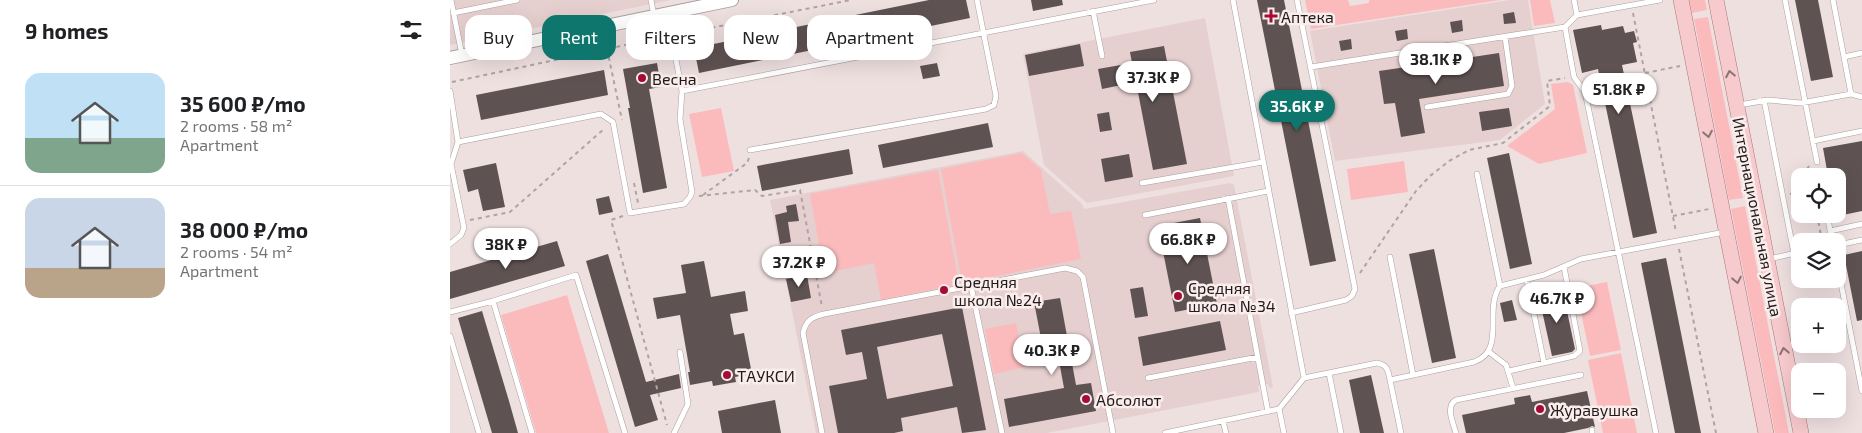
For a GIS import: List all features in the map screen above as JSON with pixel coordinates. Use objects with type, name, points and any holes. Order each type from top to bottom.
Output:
[{"type":"main road","name":"Интернациональная улица","points":[[1682,0],[1763,432]]},
{"type":"main road","name":"Интернациональная улица","points":[[1716,0],[1801,433]]},
{"type":"street","points":[[658,15],[687,4],[732,0]]},
{"type":"street","points":[[456,57],[626,22]]},
{"type":"lane","points":[[451,0],[456,57]]},
{"type":"lane","points":[[453,13],[517,0]]},
{"type":"lane","points":[[651,0],[654,15]]},
{"type":"lane","points":[[750,150],[986,109],[994,105],[996,96],[977,0]]},
{"type":"lane","points":[[682,91],[1154,0]]},
{"type":"lane","points":[[1233,0],[1290,313],[1304,378]]},
{"type":"lane","points":[[1290,313],[1346,300],[1352,296],[1355,289],[1297,0]]},
{"type":"lane","points":[[1574,0],[1577,15]]},
{"type":"lane","points":[[1311,67],[1565,28],[1577,15],[1660,0]]},
{"type":"lane","points":[[1785,0],[1817,162]]},
{"type":"lane","points":[[1833,0],[1851,94]]},
{"type":"lane","points":[[1094,12],[1102,56]]},
{"type":"lane","points":[[1565,28],[1574,77],[1585,92],[1656,433]]},
{"type":"lane","points":[[1427,107],[1508,94],[1512,86],[1505,37]]},
{"type":"lane","points":[[1844,57],[1862,53]]},
{"type":"lane","points":[[458,142],[601,114],[612,122],[630,213],[684,204],[692,192],[680,120],[682,91],[676,60]]},
{"type":"lane","points":[[450,91],[458,142],[451,164],[464,228],[461,235],[450,244]]},
{"type":"lane","points":[[1736,105],[1764,100],[1805,102],[1851,94],[1862,97]]},
{"type":"lane","points":[[1764,100],[1782,195],[1792,233]]},
{"type":"lane","points":[[1813,141],[1862,131]]},
{"type":"lane","points":[[1142,183],[1263,162]]},
{"type":"lane","points":[[1390,380],[1474,362],[1482,359],[1489,352],[1492,343],[1494,300],[1500,286],[1477,174]]},
{"type":"lane","points":[[1145,215],[1268,191]]},
{"type":"lane","points":[[1228,198],[1268,412]]},
{"type":"lane","points":[[1828,223],[1830,231],[1862,224]]},
{"type":"lane","points":[[1500,286],[1544,275],[1581,259],[1727,232]]},
{"type":"lane","points":[[1846,243],[1862,240]]},
{"type":"lane","points":[[1766,259],[1791,254]]},
{"type":"lane","points":[[1390,257],[1413,375]]},
{"type":"lane","points":[[1509,371],[1577,354],[1580,348],[1564,267]]},
{"type":"lane","points":[[822,433],[803,333],[805,323],[813,317],[1065,268],[1077,271],[1082,276],[1113,433]]},
{"type":"lane","points":[[450,312],[493,301],[576,275],[625,433]]},
{"type":"lane","points":[[1527,280],[1544,363]]},
{"type":"lane","points":[[971,286],[1002,433]]},
{"type":"lane","points":[[1842,288],[1862,391]]},
{"type":"lane","points":[[493,301],[532,433]]},
{"type":"lane","points":[[450,336],[479,433]]},
{"type":"lane","points":[[674,433],[688,404],[680,352]]},
{"type":"lane","points":[[1489,352],[1503,362],[1509,371],[1513,388]]},
{"type":"lane","points":[[1148,378],[1258,357]]},
{"type":"lane","points":[[1165,433],[1279,409],[1304,378],[1377,363],[1383,364],[1388,368],[1401,433]]},
{"type":"lane","points":[[1329,373],[1341,433]]},
{"type":"lane","points":[[1456,433],[1450,408],[1452,402],[1456,400],[1581,375]]},
{"type":"lane","points":[[1279,409],[1284,433]]},
{"type":"lane","points":[[1224,421],[1226,433]]},
{"type":"path","points":[[714,28],[851,0]]},
{"type":"path","points":[[1632,6],[1716,433]]},
{"type":"path","points":[[450,83],[626,46]]},
{"type":"path","points":[[1353,283],[1416,190],[1430,176],[1449,161],[1469,150],[1503,142],[1550,106],[1547,81],[1574,77]]},
{"type":"path","points":[[462,221],[510,212],[612,122],[621,117]]},
{"type":"path","points":[[702,195],[748,163],[750,150]]},
{"type":"path","points":[[690,197],[755,190],[762,196],[800,190],[824,314]]},
{"type":"path","points":[[1782,195],[1791,194]]},
{"type":"path","points":[[1673,216],[1722,206]]},
{"type":"path","points":[[630,213],[611,220],[669,433]]},
{"type":"shaded area","points":[[450,0],[671,0],[597,15],[542,15],[542,26],[532,28],[532,15],[465,15],[465,42],[450,45]]},
{"type":"shaded area","points":[[1305,0],[1348,0],[1350,6],[1369,3],[1369,0],[1500,0],[1311,29]]},
{"type":"shaded area","points":[[1510,0],[1528,0],[1545,104],[1500,140],[1335,161],[1310,31]]},
{"type":"shaded area","points":[[1530,0],[1550,0],[1555,23],[1534,26]]},
{"type":"shaded area","points":[[1689,0],[1705,0],[1707,10],[1692,13]]},
{"type":"shaded area","points":[[1708,17],[1743,198],[1729,200],[1694,19]]},
{"type":"shaded area","points":[[1205,18],[1234,176],[1087,203],[1044,165],[1023,54]]},
{"type":"shaded area","points":[[1568,82],[1573,85],[1587,153],[1539,164],[1507,146],[1555,109],[1551,84]]},
{"type":"shaded area","points":[[721,108],[734,171],[702,177],[689,114]]},
{"type":"shaded area","name":"Средняя школа №24","points":[[1023,151],[1082,204],[1084,209],[1230,183],[1234,185],[1273,387],[1271,388],[1267,384],[1258,386],[1259,392],[1047,433],[816,433],[770,200]]},
{"type":"shaded area","points":[[1022,153],[1041,170],[1050,214],[1071,211],[1081,259],[962,283],[941,169]]},
{"type":"shaded area","points":[[1404,161],[1408,192],[1351,200],[1347,169]]},
{"type":"shaded area","points":[[938,170],[959,284],[881,300],[874,263],[824,273],[810,194]]},
{"type":"shaded area","points":[[1745,206],[1789,433],[1775,433],[1731,209]]},
{"type":"shaded area","points":[[1607,282],[1621,350],[1590,356],[1576,288]]},
{"type":"shaded area","points":[[567,295],[609,433],[536,433],[501,315]]},
{"type":"shaded area","points":[[1016,323],[1025,367],[994,374],[985,329]]},
{"type":"shaded area","points":[[1621,353],[1637,433],[1603,433],[1588,360]]},
{"type":"building","points":[[929,0],[966,0],[970,18],[932,26],[932,15],[856,15]]},
{"type":"building","points":[[1031,0],[1062,0],[1063,5],[1033,11]]},
{"type":"building","points":[[1257,0],[1284,0],[1336,261],[1310,266]]},
{"type":"building","points":[[1795,0],[1818,0],[1833,77],[1811,81]]},
{"type":"building","points":[[1514,12],[1516,23],[1504,24],[1503,14]]},
{"type":"building","points":[[1462,20],[1463,31],[1452,33],[1450,22]]},
{"type":"building","points":[[807,25],[807,51],[797,53],[797,27]]},
{"type":"building","points":[[1601,25],[1602,30],[1623,26],[1625,33],[1634,31],[1637,42],[1633,43],[1637,62],[1622,65],[1657,233],[1633,238],[1598,69],[1582,73],[1573,30]]},
{"type":"building","points":[[1407,29],[1408,39],[1397,41],[1395,31]]},
{"type":"building","points":[[1351,39],[1352,49],[1341,51],[1339,41]]},
{"type":"building","points":[[724,42],[724,60],[763,60],[699,73],[696,60],[714,60],[714,44]]},
{"type":"building","points":[[1080,44],[1084,66],[1029,76],[1025,55]]},
{"type":"building","points":[[1164,46],[1187,164],[1153,170],[1136,82],[1102,89],[1098,69],[1132,63],[1130,52]]},
{"type":"building","points":[[1499,53],[1504,86],[1419,99],[1425,133],[1401,137],[1395,103],[1384,104],[1379,71],[1434,63],[1433,58],[1445,57],[1446,61]]},
{"type":"building","points":[[657,63],[661,87],[649,89],[667,188],[643,193],[623,69]]},
{"type":"building","points":[[937,63],[940,76],[923,79],[920,66]]},
{"type":"building","points":[[604,70],[608,95],[481,120],[476,95]]},
{"type":"building","points":[[1509,108],[1512,126],[1482,131],[1479,112]]},
{"type":"building","points":[[1109,112],[1112,130],[1100,132],[1097,114]]},
{"type":"building","points":[[988,123],[993,147],[883,168],[878,145]]},
{"type":"building","points":[[1862,141],[1862,211],[1846,214],[1846,168],[1827,168],[1823,148]]},
{"type":"building","points":[[849,149],[853,174],[762,191],[757,166]]},
{"type":"building","points":[[1509,153],[1532,264],[1510,269],[1487,158]]},
{"type":"building","points":[[1129,154],[1133,177],[1105,182],[1101,159]]},
{"type":"building","points":[[496,163],[505,207],[483,211],[478,189],[468,192],[463,170]]},
{"type":"building","points":[[609,196],[613,212],[599,215],[596,199]]},
{"type":"building","points":[[796,204],[799,221],[788,222],[791,242],[780,244],[775,215],[787,212],[786,206]]},
{"type":"building","points":[[1200,218],[1217,304],[1175,312],[1158,226]]},
{"type":"building","points":[[557,241],[565,266],[450,299],[450,272]]},
{"type":"building","points":[[1434,249],[1456,358],[1432,363],[1409,254]]},
{"type":"building","points":[[1862,251],[1862,320],[1857,321],[1846,265],[1846,255]]},
{"type":"building","points":[[608,254],[646,382],[679,374],[681,388],[650,395],[658,420],[635,427],[586,261]]},
{"type":"building","points":[[1666,258],[1701,433],[1675,433],[1641,263]]},
{"type":"building","points":[[704,261],[711,297],[745,291],[748,311],[730,314],[734,335],[744,333],[752,374],[735,377],[736,382],[713,386],[712,381],[690,385],[688,372],[690,372],[680,315],[657,319],[653,298],[686,293],[681,265]]},
{"type":"building","points":[[807,275],[811,298],[791,302],[786,279]]},
{"type":"building","points":[[1143,287],[1148,316],[1135,318],[1130,289]]},
{"type":"building","points":[[1563,292],[1575,349],[1572,352],[1552,356],[1539,297]]},
{"type":"building","points":[[1060,298],[1076,385],[1091,383],[1096,411],[1009,427],[1004,399],[1064,388],[1059,361],[1046,364],[1034,302]]},
{"type":"building","points":[[1512,300],[1517,320],[1504,322],[1500,303]]},
{"type":"building","points":[[962,307],[986,430],[962,433],[957,407],[901,418],[903,431],[894,433],[838,433],[829,386],[867,379],[862,352],[846,355],[841,330]],"holes":[[[942,334],[953,386],[887,399],[877,347]]]},
{"type":"building","points":[[482,311],[518,433],[492,433],[458,318]]},
{"type":"building","points":[[1220,321],[1226,350],[1143,366],[1138,337]]},
{"type":"building","points":[[1371,375],[1384,433],[1360,433],[1349,380]]},
{"type":"building","name":"Журавушка","points":[[1587,391],[1595,427],[1592,426],[1564,433],[1466,433],[1462,415],[1515,404],[1514,398],[1530,395],[1532,402]]},
{"type":"building","points":[[775,400],[781,433],[722,433],[718,411]]},
{"type":"place","name":"Аптека","points":[[1271,16]]},
{"type":"place","name":"Весна","points":[[642,78]]},
{"type":"place","name":"Средняя школа №24","points":[[944,290]]},
{"type":"place","name":"Средняя школа №34","points":[[1178,296]]},
{"type":"place","name":"ТАУКСИ","points":[[727,375]]},
{"type":"place","name":"Абсолют","points":[[1086,399]]},
{"type":"place","name":"Журавушка","points":[[1540,409]]}]
